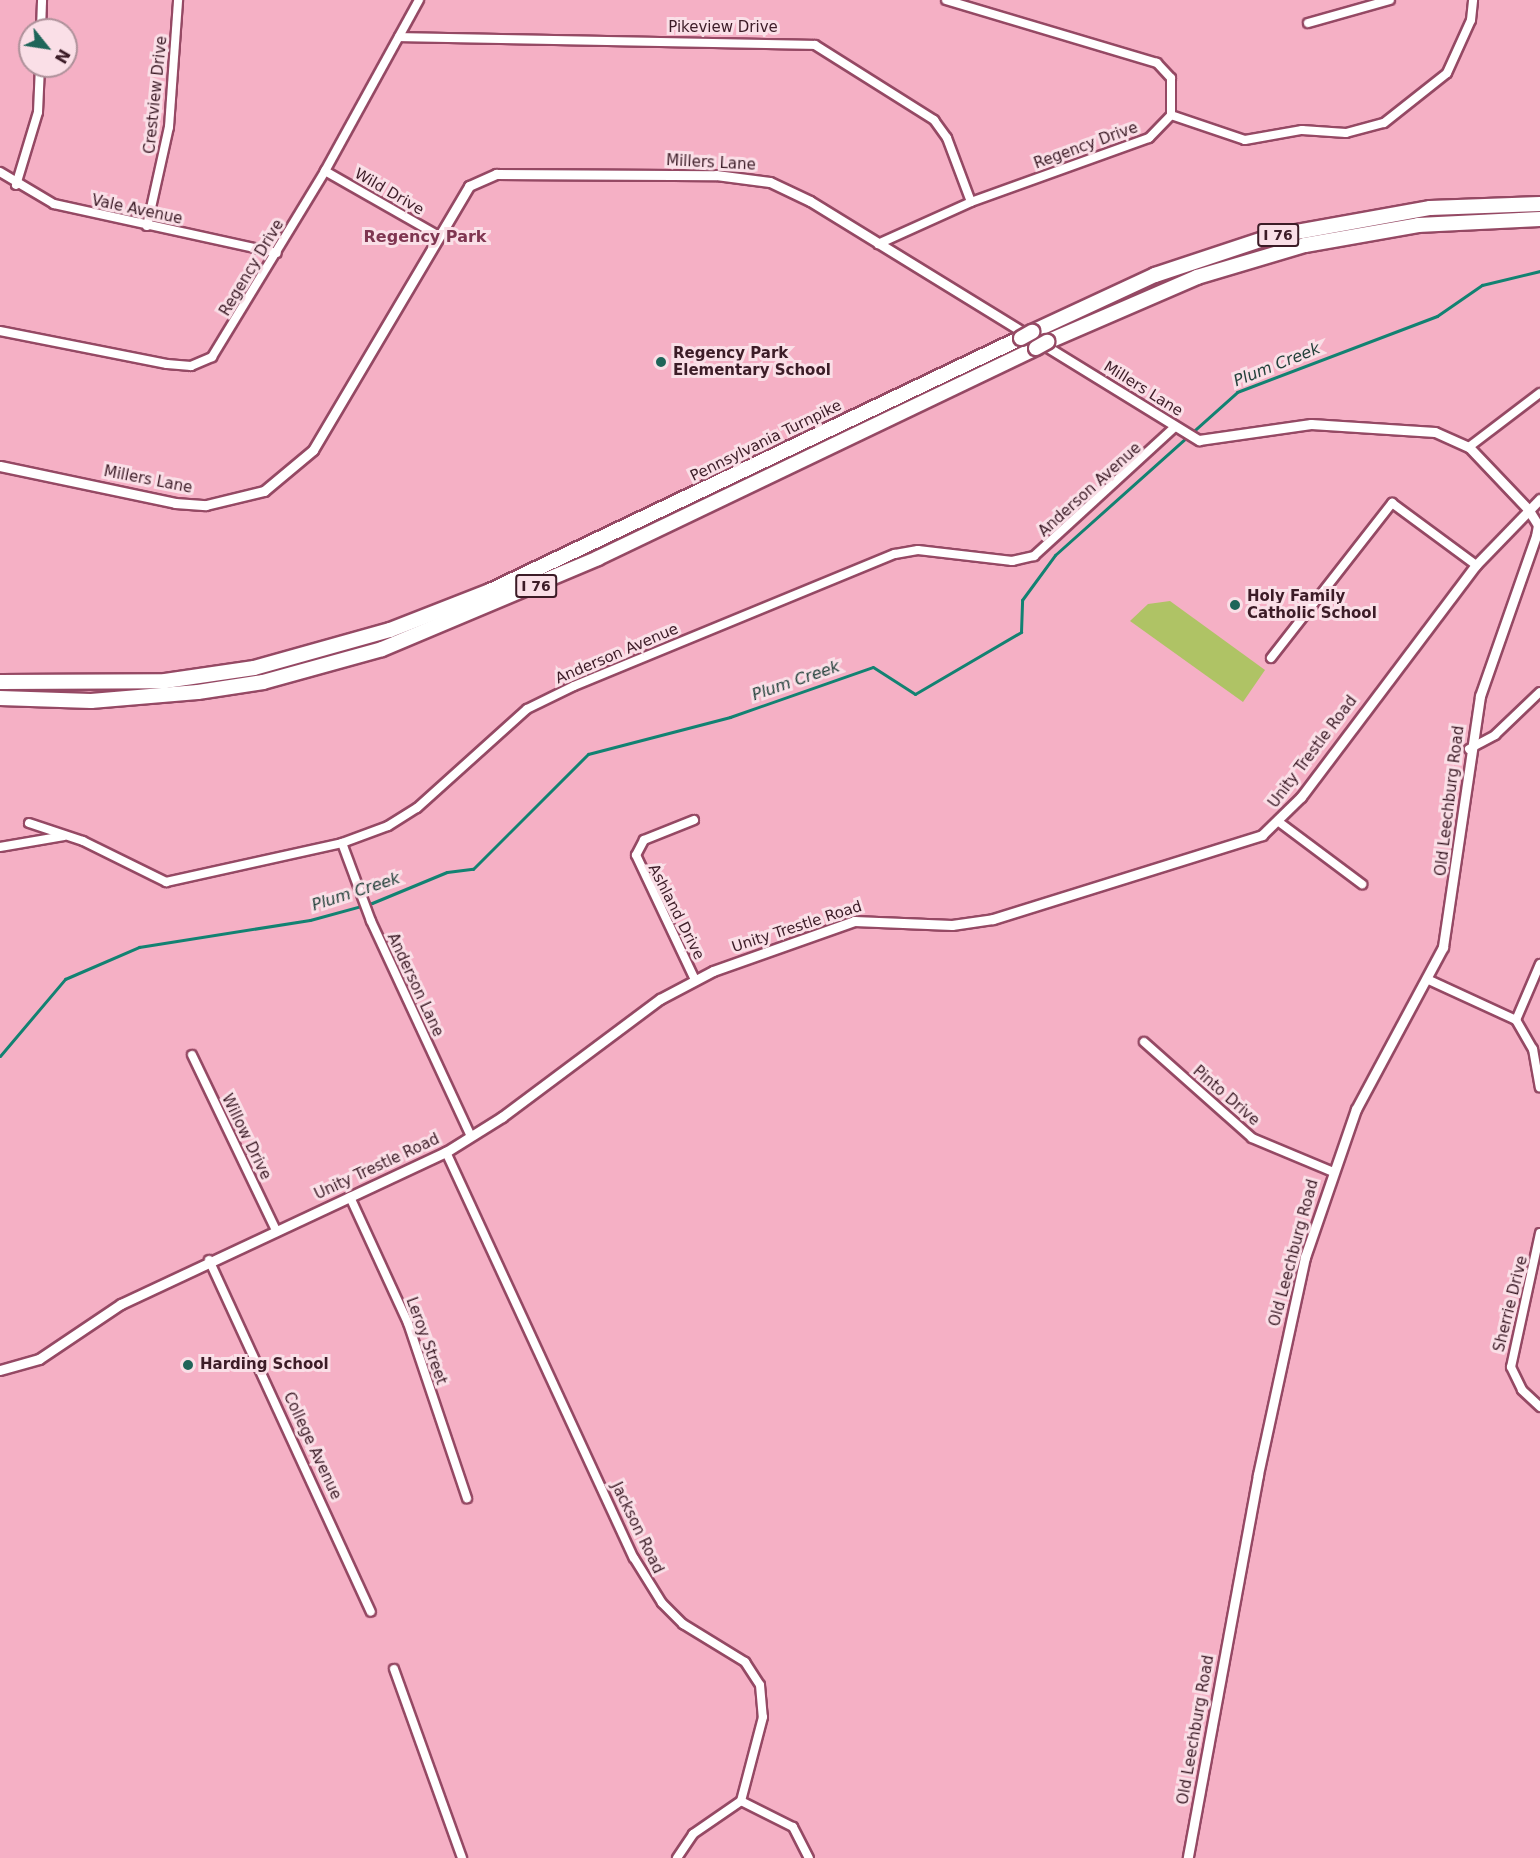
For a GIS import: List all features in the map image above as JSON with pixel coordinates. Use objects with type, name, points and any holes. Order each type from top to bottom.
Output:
[{"type":"highway","name":"Pennsylvania Turnpike","points":[[0,682],[165,681],[254,668],[390,630],[490,591],[1155,275],[1269,237],[1430,208],[1540,204]]},
{"type":"highway","name":"I 76","points":[[0,698],[91,701],[198,692],[263,682],[382,649],[598,558],[1041,345],[1197,277],[1305,245],[1418,225],[1540,219]]},
{"type":"street","points":[[41,18],[42,0]]},
{"type":"street","name":"Crestview Drive","points":[[147,226],[169,127],[178,0]]},
{"type":"street","name":"Regency Drive","points":[[0,331],[191,366],[220,348],[325,171],[419,0]]},
{"type":"street","points":[[946,0],[1157,63],[1171,78],[1171,115],[1245,140],[1302,130],[1346,133],[1384,123],[1448,73],[1471,20],[1473,0]]},
{"type":"street","points":[[1308,22],[1388,2]]},
{"type":"street","name":"Pikeview Drive","points":[[399,37],[815,45],[934,120],[947,138],[971,202]]},
{"type":"street","points":[[16,185],[38,112],[39,78]]},
{"type":"street","name":"Regency Drive","points":[[878,244],[971,202],[1149,138],[1171,115]]},
{"type":"street","name":"Wild Drive","points":[[325,171],[439,236]]},
{"type":"street","name":"Vale Avenue","points":[[0,172],[16,185],[54,204],[278,253]]},
{"type":"street","name":"Millers Lane","points":[[0,466],[175,503],[206,505],[264,491],[313,450],[469,186],[496,174],[716,175],[770,182],[878,244],[1195,438],[1218,442],[1298,424],[1357,425],[1435,432],[1469,447],[1528,509]]},
{"type":"street","points":[[1469,447],[1540,393]]},
{"type":"street","name":"Anderson Avenue","points":[[29,823],[66,836],[166,882],[342,843],[388,826],[417,808],[527,709],[574,686],[895,554],[918,550],[1012,561],[1034,556],[1175,427]]},
{"type":"street","name":"Unity Trestle Road","points":[[0,1370],[39,1359],[121,1304],[209,1260],[446,1152],[660,999],[695,981],[854,921],[952,925],[993,919],[1237,846],[1279,822],[1476,565],[1528,509],[1540,500]]},
{"type":"street","points":[[1271,658],[1392,503],[1476,565]]},
{"type":"street","name":"Old Leechburg Road","points":[[1188,1858],[1258,1475],[1305,1257],[1331,1171],[1367,1084],[1429,980],[1449,927],[1469,749],[1485,679],[1536,536],[1538,525],[1528,509]]},
{"type":"street","points":[[1469,749],[1495,735],[1540,692]]},
{"type":"street","name":"Ashland Drive","points":[[694,820],[644,840],[636,855],[695,981]]},
{"type":"street","points":[[1279,822],[1362,884]]},
{"type":"street","points":[[0,846],[66,836]]},
{"type":"street","name":"Anderson Lane","points":[[342,843],[371,921],[471,1136]]},
{"type":"street","points":[[1516,1020],[1540,964]]},
{"type":"street","points":[[1429,980],[1516,1020],[1533,1049],[1540,1087]]},
{"type":"street","name":"Pinto Drive","points":[[1144,1042],[1252,1138],[1331,1171]]},
{"type":"street","name":"Willow Drive","points":[[192,1055],[276,1230]]},
{"type":"street","name":"Jackson Road","points":[[446,1152],[634,1558],[662,1603],[683,1624],[745,1662],[760,1685],[763,1717],[741,1802]]},
{"type":"street","name":"Leroy Street","points":[[350,1197],[408,1323],[467,1498]]},
{"type":"street","name":"Sherrie Drive","points":[[1540,1233],[1511,1367],[1522,1390],[1540,1407]]},
{"type":"street","name":"College Avenue","points":[[209,1260],[371,1612]]},
{"type":"street","points":[[394,1669],[462,1858]]},
{"type":"street","points":[[677,1858],[693,1834],[741,1802],[793,1827],[809,1858]]},
{"type":"green space","points":[[1170,601],[1265,670],[1243,702],[1130,621],[1148,604]]},
{"type":"waterway","name":"Plum Creek","points":[[0,1056],[65,979],[139,947],[310,920],[372,903],[447,872],[473,869],[588,754],[730,717],[873,667],[915,694],[1021,632],[1022,600],[1055,555],[1237,392],[1437,316],[1482,285],[1540,271]]},
{"type":"place","name":"Regency Park Elementary School","points":[[661,362]]},
{"type":"place","name":"Holy Family Catholic School","points":[[1235,605]]},
{"type":"place","name":"Harding School","points":[[188,1365]]},
{"type":"district","name":"Regency Park","points":[[425,237]]}]
